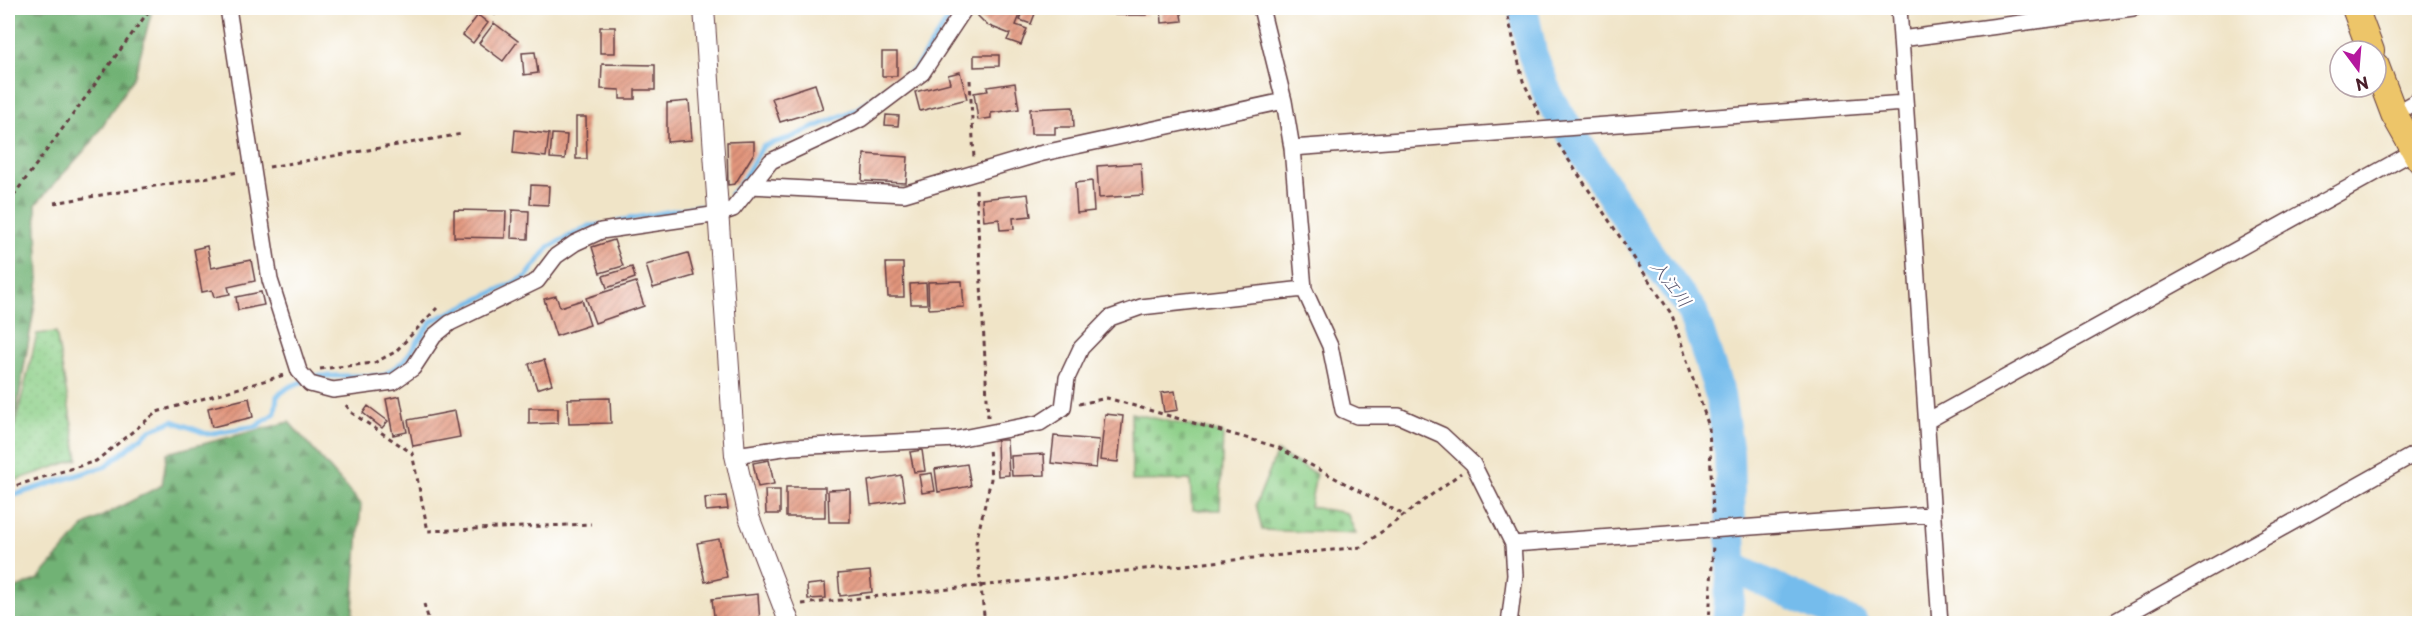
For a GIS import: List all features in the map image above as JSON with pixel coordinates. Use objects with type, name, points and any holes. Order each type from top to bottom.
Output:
[{"type":"highway","points":[[2355,8],[2367,39]]},
{"type":"highway","points":[[2388,98],[2416,156]]},
{"type":"street","points":[[228,8],[270,280],[298,371],[310,384],[333,390],[393,382],[413,368],[434,336],[450,323],[537,281],[556,256],[575,243],[601,231],[720,214],[734,209],[771,160],[861,119],[922,73],[965,8]]},
{"type":"street","points":[[704,8],[735,455],[749,517],[786,615]]},
{"type":"street","points":[[1261,8],[1284,101],[1292,148],[1304,289],[1330,346],[1343,410],[1357,416],[1399,416],[1442,435],[1473,464],[1513,544],[1515,574],[1509,624]]},
{"type":"street","points":[[1899,8],[1940,624]]},
{"type":"street","points":[[1901,39],[2133,8]]},
{"type":"street","points":[[2394,114],[2420,99]]},
{"type":"street","points":[[750,186],[904,195],[1039,154],[1284,101]]},
{"type":"street","points":[[1292,148],[1905,103]]},
{"type":"street","points":[[1927,421],[2416,156]]},
{"type":"street","points":[[735,455],[790,447],[957,439],[1040,423],[1063,408],[1067,378],[1081,348],[1110,318],[1141,307],[1304,289]]},
{"type":"street","points":[[2110,624],[2420,451]]},
{"type":"street","points":[[1513,544],[1933,514]]},
{"type":"path","points":[[8,203],[151,8]]},
{"type":"path","points":[[1506,8],[1523,81],[1547,129],[1672,315],[1709,427],[1713,530],[1709,624]]},
{"type":"path","points":[[970,80],[991,479],[976,542],[985,624]]},
{"type":"path","points":[[8,488],[96,461],[157,412],[298,371],[374,363],[395,352],[437,308]]},
{"type":"path","points":[[333,390],[352,413],[412,453],[428,531],[591,524]]},
{"type":"path","points":[[1063,408],[1107,398],[1278,447],[1404,516]]},
{"type":"path","points":[[786,615],[981,586],[1361,547],[1473,464]]},
{"type":"path","points":[[424,604],[430,624]]},
{"type":"path","points":[[2402,624],[2420,613]]},
{"type":"green space","points":[[8,8],[147,8],[151,14],[135,75],[92,142],[36,204],[39,281],[14,426],[8,429]]},
{"type":"green space","points":[[56,332],[78,459],[8,483],[8,429],[15,426],[37,334]]},
{"type":"green space","points":[[1131,413],[1223,433],[1220,510],[1192,510],[1190,480],[1132,481]]},
{"type":"green space","points":[[289,422],[361,504],[352,623],[8,623],[8,592],[38,579],[85,525],[162,485],[167,453]]},
{"type":"green space","points":[[1277,452],[1316,474],[1310,507],[1347,513],[1356,534],[1262,530],[1256,504]]},
{"type":"building","points":[[485,8],[501,8],[495,15]]},
{"type":"building","points":[[977,8],[1022,10],[1016,25],[1027,29],[1021,45],[1007,40],[1010,34],[987,25],[974,12]]},
{"type":"building","points":[[1024,8],[1036,11],[1031,24],[1020,20]]},
{"type":"building","points":[[1115,8],[1147,8],[1147,15],[1115,15]]},
{"type":"building","points":[[1161,8],[1180,8],[1182,21],[1162,23]]},
{"type":"building","points":[[478,15],[488,23],[473,43],[463,35]]},
{"type":"building","points":[[494,23],[518,41],[503,61],[479,43]]},
{"type":"building","points":[[600,27],[615,27],[615,53],[600,53]]},
{"type":"building","points":[[535,52],[538,73],[524,75],[522,53]]},
{"type":"building","points":[[882,52],[897,52],[897,76],[882,76]]},
{"type":"building","points":[[974,55],[999,55],[999,66],[974,67]]},
{"type":"building","points":[[602,64],[655,65],[655,90],[635,90],[635,99],[620,99],[620,90],[601,89]]},
{"type":"building","points":[[960,72],[967,99],[920,111],[915,92],[950,83],[948,75]]},
{"type":"building","points":[[1015,83],[1019,109],[991,113],[991,118],[978,120],[974,93],[988,91],[987,87]]},
{"type":"building","points":[[815,84],[823,109],[780,122],[772,98]]},
{"type":"building","points":[[689,101],[692,140],[667,142],[667,103]]},
{"type":"building","points":[[1073,107],[1074,127],[1055,127],[1055,134],[1031,134],[1030,109]]},
{"type":"building","points":[[886,115],[899,116],[898,126],[885,125]]},
{"type":"building","points":[[576,117],[586,117],[587,159],[576,159]]},
{"type":"building","points":[[515,130],[549,134],[546,157],[513,153]]},
{"type":"building","points":[[552,134],[567,135],[565,159],[550,158]]},
{"type":"building","points":[[754,141],[754,153],[735,184],[728,185],[727,142]]},
{"type":"building","points":[[864,154],[908,157],[906,183],[862,181]]},
{"type":"building","points":[[1141,163],[1143,195],[1099,198],[1097,166]]},
{"type":"building","points":[[1092,181],[1094,211],[1077,213],[1075,183]]},
{"type":"building","points":[[531,185],[549,186],[548,205],[530,204]]},
{"type":"building","points":[[1028,194],[1031,216],[1013,218],[1014,229],[1000,230],[999,219],[984,221],[982,199]]},
{"type":"building","points":[[454,210],[506,211],[505,238],[454,237]]},
{"type":"building","points":[[512,210],[529,211],[528,239],[511,238]]},
{"type":"building","points":[[614,240],[623,266],[600,273],[592,247]]},
{"type":"building","points":[[207,246],[211,268],[251,260],[255,281],[228,287],[230,294],[214,297],[212,290],[202,292],[194,249]]},
{"type":"building","points":[[688,253],[694,276],[653,288],[646,265]]},
{"type":"building","points":[[886,263],[903,263],[904,297],[888,297]]},
{"type":"building","points":[[632,267],[635,278],[607,288],[603,276]]},
{"type":"building","points":[[962,281],[964,307],[929,309],[928,282]]},
{"type":"building","points":[[636,282],[644,306],[595,323],[586,298]]},
{"type":"building","points":[[926,283],[927,304],[911,304],[910,284]]},
{"type":"building","points":[[261,292],[264,305],[238,310],[236,297]]},
{"type":"building","points":[[556,296],[560,307],[582,300],[590,325],[556,336],[544,299]]},
{"type":"building","points":[[544,360],[552,384],[537,389],[529,364]]},
{"type":"building","points":[[1175,391],[1178,410],[1164,412],[1161,393]]},
{"type":"building","points":[[400,396],[407,432],[393,435],[386,399]]},
{"type":"building","points":[[249,398],[253,417],[212,427],[208,408]]},
{"type":"building","points":[[610,398],[611,423],[569,424],[568,399]]},
{"type":"building","points":[[368,406],[388,421],[382,428],[363,413]]},
{"type":"building","points":[[529,408],[558,408],[558,423],[529,424]]},
{"type":"building","points":[[455,411],[460,437],[413,446],[408,420]]},
{"type":"building","points":[[1105,414],[1123,416],[1118,462],[1100,460]]},
{"type":"building","points":[[1054,436],[1099,440],[1096,468],[1051,463]]},
{"type":"building","points":[[997,440],[1007,440],[1009,475],[998,476]]},
{"type":"building","points":[[922,450],[925,471],[914,472],[910,452]]},
{"type":"building","points":[[1044,454],[1045,475],[1012,476],[1011,456]]},
{"type":"building","points":[[769,460],[774,484],[758,487],[753,463]]},
{"type":"building","points":[[967,464],[971,486],[938,492],[935,469]]},
{"type":"building","points":[[932,473],[935,491],[922,493],[919,475]]},
{"type":"building","points":[[901,475],[905,500],[871,505],[868,481]]},
{"type":"building","points":[[786,487],[825,487],[825,517],[786,517]]},
{"type":"building","points":[[850,489],[850,522],[829,522],[828,490]]},
{"type":"building","points":[[765,490],[780,490],[780,514],[766,514]]},
{"type":"building","points":[[726,496],[728,509],[706,511],[705,498]]},
{"type":"building","points":[[719,539],[727,577],[705,582],[697,543]]},
{"type":"building","points":[[870,571],[872,592],[840,596],[838,574]]},
{"type":"building","points":[[825,583],[826,598],[808,599],[807,585]]},
{"type":"building","points":[[758,594],[760,624],[715,624],[712,599]]},
{"type":"waterway","points":[[731,194],[739,186],[763,146],[790,138],[857,109],[914,70],[956,8]]},
{"type":"waterway","name":"入江川","points":[[1523,8],[1532,53],[1550,100],[1648,252],[1693,312],[1720,395],[1729,453],[1732,567],[1727,624]]},
{"type":"waterway","points":[[618,221],[699,206]]},
{"type":"waterway","points":[[8,497],[106,466],[150,430],[173,421],[207,434],[257,426],[275,413],[277,396],[289,387],[316,376],[383,376],[404,361],[432,321],[526,277],[549,247],[589,226],[600,225]]},
{"type":"waterway","points":[[1732,567],[1854,624]]}]
